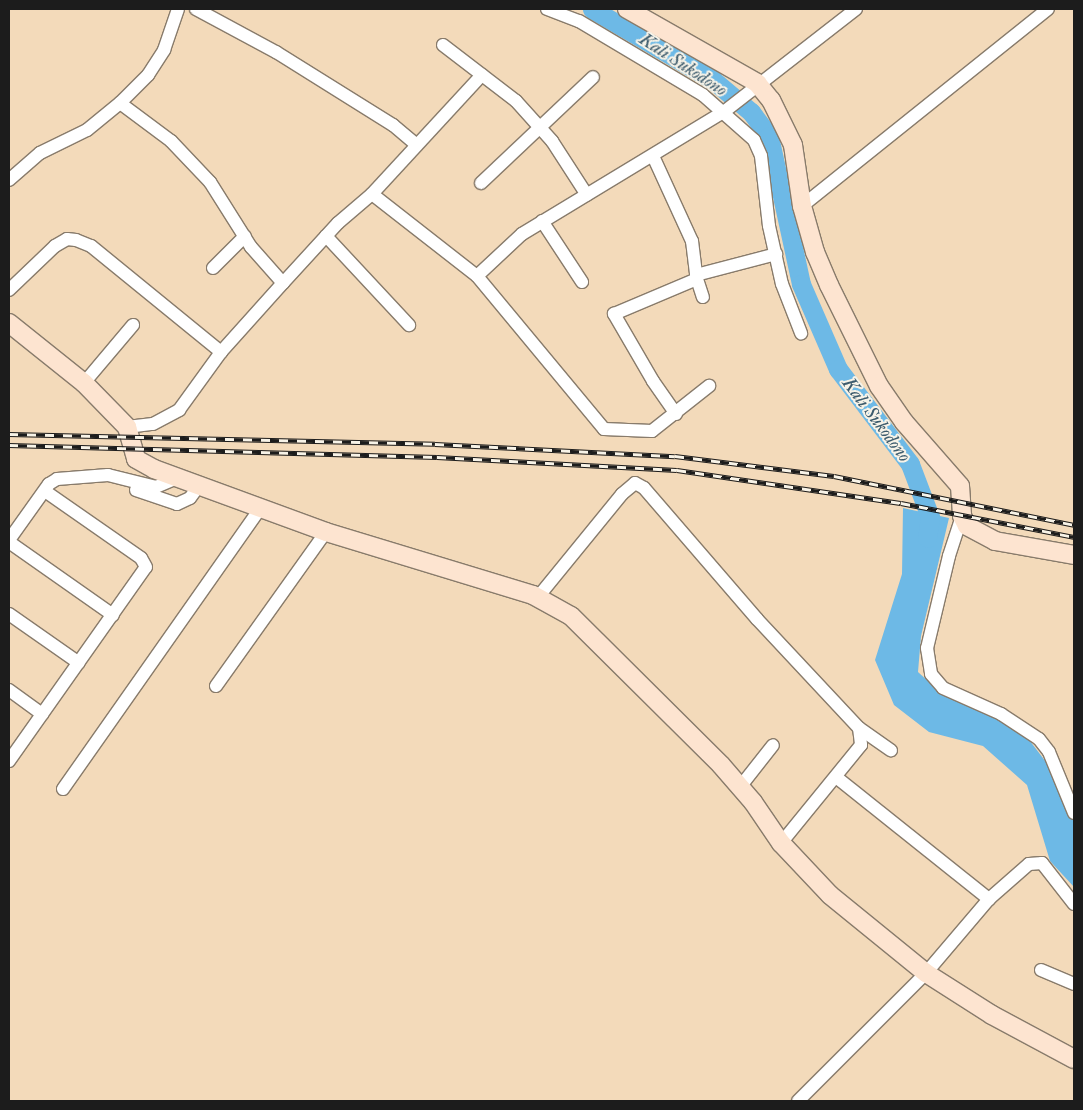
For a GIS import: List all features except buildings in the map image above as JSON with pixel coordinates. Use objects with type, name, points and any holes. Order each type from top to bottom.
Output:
[{"type":"street","points":[[9,180],[40,153],[87,130],[120,103],[148,75],[164,50],[178,9]]},
{"type":"street","points":[[196,9],[276,52],[392,125],[416,144]]},
{"type":"street","points":[[547,9],[579,20],[726,110],[759,148],[769,226],[782,284],[801,333]]},
{"type":"street","points":[[626,9],[753,87],[776,107],[793,145],[802,206],[821,268],[867,363],[904,422],[960,486],[962,516],[949,556],[928,648],[930,674],[943,688],[1002,714],[1039,739],[1049,752],[1074,813]]},
{"type":"street","points":[[477,276],[522,234],[726,110],[753,87],[856,9]]},
{"type":"street","points":[[802,206],[1048,9]]},
{"type":"street","points":[[443,45],[516,101],[539,127],[587,195]]},
{"type":"street","points":[[127,427],[154,424],[179,410],[221,352],[283,283],[326,236],[372,194],[416,144],[482,75]]},
{"type":"street","points":[[481,183],[593,76]]},
{"type":"street","points":[[120,103],[171,141],[210,182],[266,267],[283,283]]},
{"type":"street","points":[[653,156],[692,241],[696,277],[703,297]]},
{"type":"street","points":[[372,194],[477,276],[604,429],[652,431],[676,414],[686,402],[708,386]]},
{"type":"street","points":[[542,222],[582,282]]},
{"type":"street","points":[[213,268],[245,236]]},
{"type":"street","points":[[326,236],[409,324]]},
{"type":"street","points":[[9,290],[55,246],[67,239],[76,240],[91,246],[221,352]]},
{"type":"street","points":[[676,414],[653,381],[614,314],[696,277],[776,254]]},
{"type":"street","points":[[9,323],[84,383],[127,427],[136,459],[326,532],[538,598],[587,628],[740,787],[781,843],[826,891],[926,973],[992,1015],[1074,1059]]},
{"type":"street","points":[[84,383],[133,326]]},
{"type":"street","points":[[113,615],[9,541],[45,491],[57,479],[108,475],[156,487],[177,504]]},
{"type":"street","points":[[91,476],[177,504],[190,498],[200,484]]},
{"type":"street","points":[[156,487],[180,477]]},
{"type":"street","points":[[538,598],[622,494],[635,483],[644,488],[757,620],[859,728],[891,750]]},
{"type":"street","points":[[9,761],[146,567],[146,564],[45,491]]},
{"type":"street","points":[[63,789],[261,507]]},
{"type":"street","points":[[962,516],[974,532],[995,541],[1074,555]]},
{"type":"street","points":[[216,686],[326,532]]},
{"type":"street","points":[[9,614],[78,663]]},
{"type":"street","points":[[9,690],[42,714]]},
{"type":"street","points":[[781,843],[861,745],[859,728]]},
{"type":"street","points":[[740,787],[773,745]]},
{"type":"street","points":[[836,777],[989,899]]},
{"type":"street","points":[[798,1101],[926,973],[989,899],[1035,862],[1047,868],[1074,904]]},
{"type":"street","points":[[1041,970],[1074,984]]},
{"type":"water","points":[[903,508],[949,518],[921,636],[918,672],[942,694],[1017,724],[1062,783],[1074,821],[1074,887],[1050,861],[1027,785],[983,746],[929,732],[894,705],[875,660],[902,574]]},
{"type":"waterway","name":"Kali Sukodono","points":[[592,9],[713,80],[751,112],[769,136],[801,284],[838,369],[910,464],[930,517],[927,538]]},
{"type":"railway","points":[[9,434],[435,444],[675,456],[834,476],[1074,525]]},
{"type":"railway","points":[[9,445],[437,457],[677,470],[901,503],[1074,537]]}]
